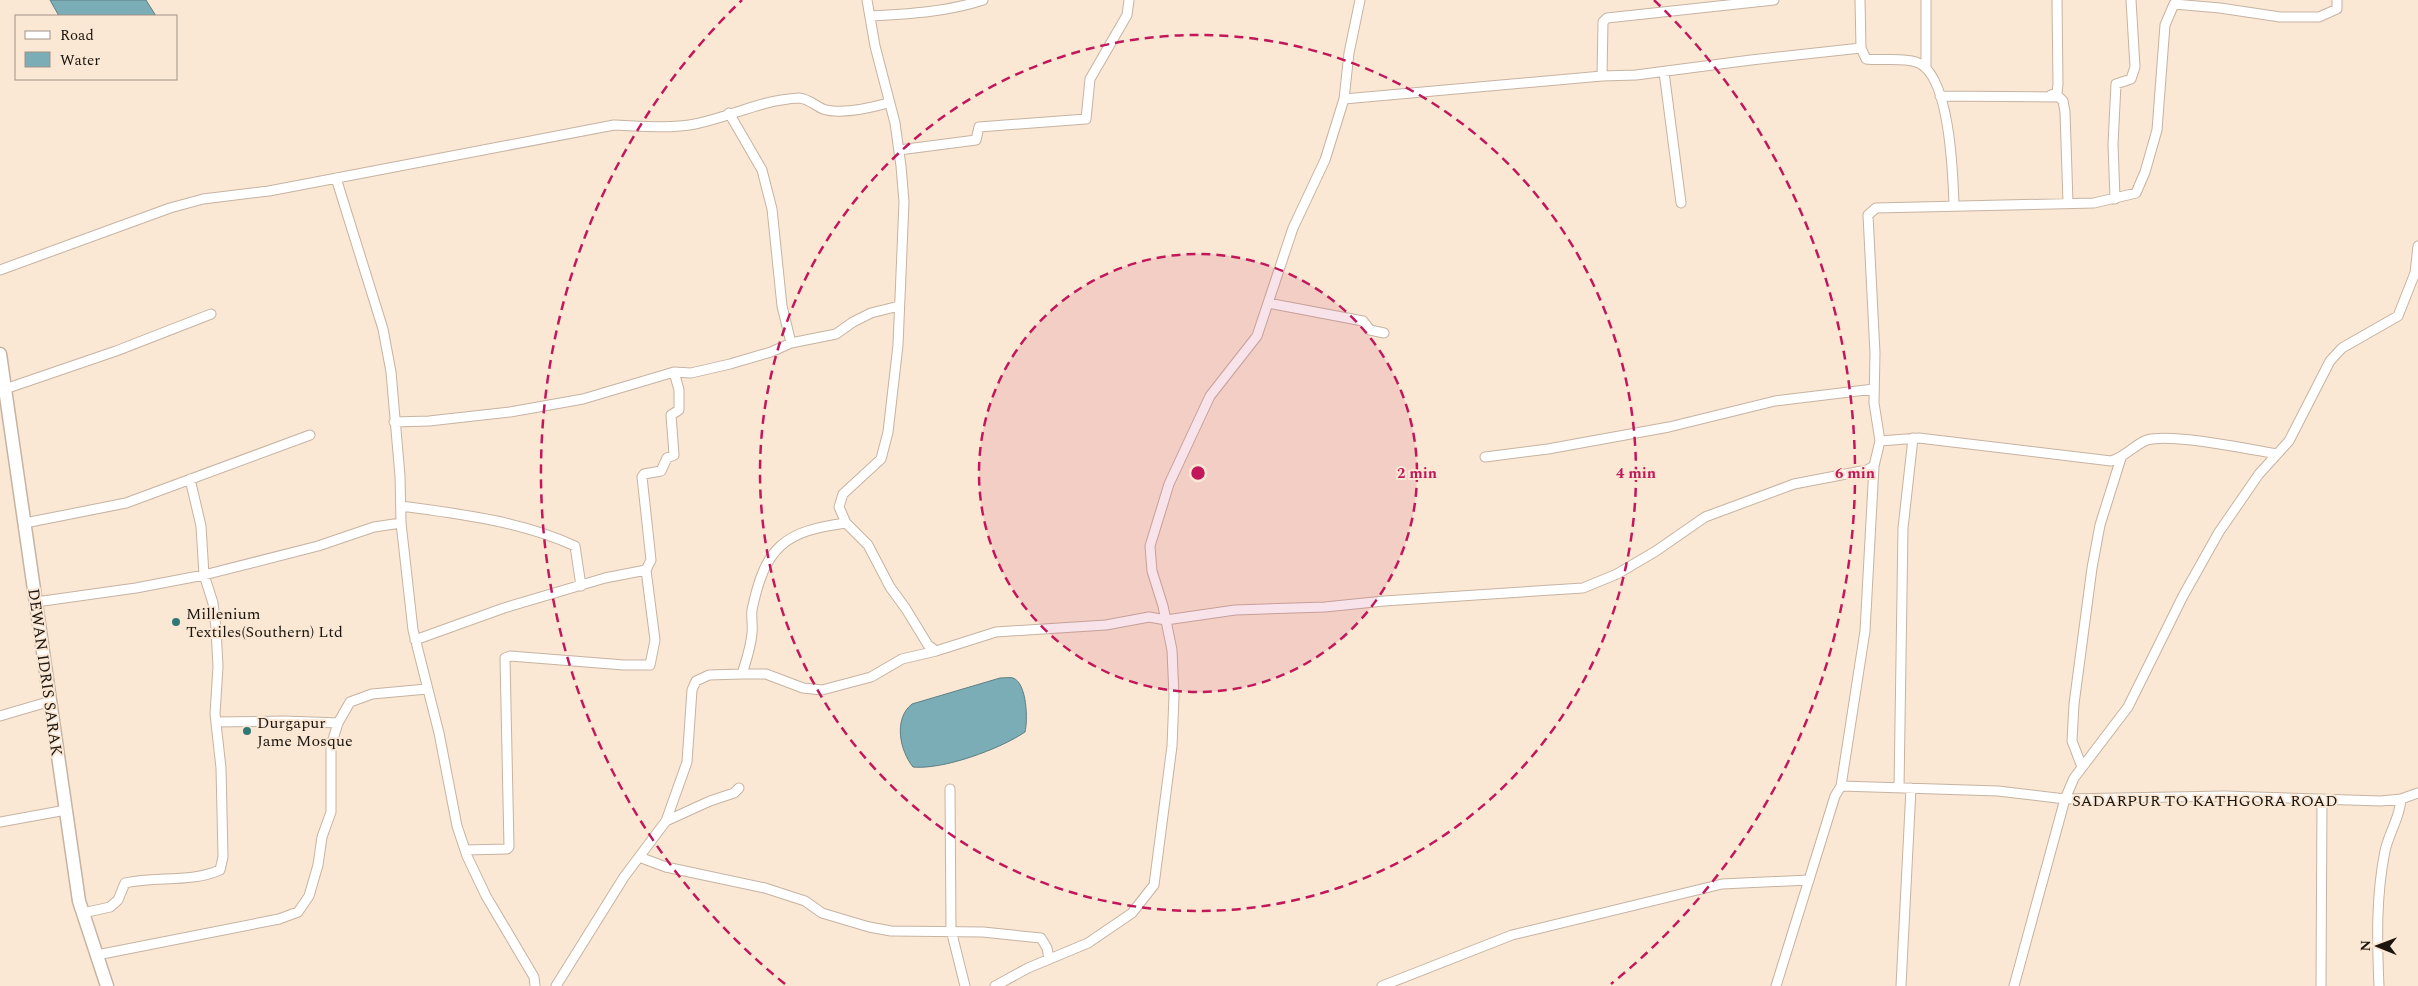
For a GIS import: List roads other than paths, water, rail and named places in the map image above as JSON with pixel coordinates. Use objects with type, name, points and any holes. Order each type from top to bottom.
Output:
[{"type":"main road","name":"DEWAN IDRIS SARAK","points":[[0,354],[79,901],[107,986]]},
{"type":"street","points":[[868,0],[899,150],[904,202],[898,345],[886,441],[881,459],[843,494],[839,507],[846,523],[868,545],[890,588],[928,645],[936,651]]},
{"type":"street","points":[[870,16],[910,14],[962,7],[983,0]]},
{"type":"street","points":[[899,150],[976,140],[978,127],[1086,119],[1090,79],[1127,15],[1129,0]]},
{"type":"street","points":[[995,986],[1049,959],[1088,943],[1132,913],[1154,885],[1172,746],[1174,696],[1172,650],[1166,620],[1152,571],[1150,546],[1170,484],[1210,396],[1257,336],[1294,228],[1325,160],[1344,99],[1349,53],[1360,0]]},
{"type":"street","points":[[1602,76],[1603,22],[1607,18],[1774,0]]},
{"type":"street","points":[[1860,0],[1862,48],[1866,59],[1916,62],[1926,68]]},
{"type":"street","points":[[1926,0],[1926,68],[1944,104],[1949,129],[1954,205]]},
{"type":"street","points":[[2051,96],[2057,93],[2058,84],[2057,0]]},
{"type":"street","points":[[2115,199],[2116,84],[2131,79],[2135,67],[2131,0]]},
{"type":"street","points":[[1776,986],[1835,796],[1841,786],[1865,631],[1874,466],[1880,441],[1874,389],[1868,215],[1876,208],[2094,203],[2136,192],[2145,172],[2157,130],[2165,25],[2174,4],[2220,8],[2280,17],[2319,17],[2337,9],[2337,0]]},
{"type":"street","points":[[1344,99],[1664,72],[1862,48]]},
{"type":"street","points":[[1664,72],[1681,203]]},
{"type":"street","points":[[1940,96],[2059,97],[2063,101],[2064,106],[2068,203]]},
{"type":"street","points":[[0,270],[170,208],[204,199],[269,191],[614,125],[694,124],[751,106],[802,98],[825,109],[843,110],[888,103]]},
{"type":"street","points":[[729,113],[762,170],[772,209],[782,306],[791,343]]},
{"type":"street","points":[[336,178],[383,329],[391,372],[407,584],[416,640],[439,733],[457,826],[465,850],[486,896],[534,977],[536,986]]},
{"type":"street","points":[[1841,786],[1998,791],[2065,798],[2082,767],[2128,707],[2183,596],[2219,532],[2259,474],[2289,440],[2330,361],[2342,348],[2398,316],[2414,273],[2418,246]]},
{"type":"street","points":[[1268,304],[1363,321],[1370,330],[1384,333]]},
{"type":"street","points":[[394,422],[429,421],[552,406],[674,372],[691,373],[730,364],[770,352],[791,343],[836,334],[871,312],[899,306]]},
{"type":"street","points":[[5,388],[116,351],[211,314]]},
{"type":"street","points":[[465,850],[507,849],[509,847],[505,658],[510,656],[624,665],[650,665],[655,640],[646,570],[651,560],[642,477],[644,474],[662,472],[667,458],[674,455],[671,415],[679,410],[680,402],[674,372]]},
{"type":"street","points":[[1485,457],[1548,449],[1669,427],[1775,401],[1874,389]]},
{"type":"street","points":[[25,523],[126,503],[310,435]]},
{"type":"street","points":[[1880,441],[1913,438],[1978,444],[2111,461],[2121,458],[2147,440],[2172,439],[2277,454]]},
{"type":"street","points":[[1900,788],[1903,528],[1913,438]]},
{"type":"street","points":[[2082,767],[2072,741],[2074,704],[2100,525],[2121,458]]},
{"type":"street","points":[[556,986],[624,877],[666,821],[687,762],[692,690],[696,681],[709,675],[766,674],[796,686],[822,690],[871,677],[902,658],[936,651],[996,632],[1106,624],[1149,617],[1166,620],[1235,610],[1325,607],[1384,601],[1583,588],[1625,569],[1705,516],[1794,484],[1867,470],[1874,466]]},
{"type":"street","points":[[83,913],[110,907],[118,900],[125,883],[161,878],[185,879],[210,875],[220,870],[224,857],[221,768],[216,722],[216,628],[213,603],[204,575],[201,526],[190,479]]},
{"type":"street","points":[[401,506],[521,526],[554,536],[575,546],[581,586]]},
{"type":"street","points":[[36,602],[127,589],[204,575],[318,546],[374,527],[402,523]]},
{"type":"street","points":[[742,674],[752,634],[752,612],[769,559],[783,542],[792,536],[811,529],[846,523]]},
{"type":"street","points":[[416,640],[504,608],[605,578],[646,570]]},
{"type":"street","points":[[97,955],[279,919],[298,912],[309,896],[318,865],[322,837],[331,812],[331,746],[338,723],[350,702],[372,694],[427,689]]},
{"type":"street","points":[[0,716],[51,700]]},
{"type":"street","points":[[216,722],[285,721],[338,723]]},
{"type":"street","points":[[666,821],[710,801],[734,793],[739,788]]},
{"type":"street","points":[[1900,986],[1910,788]]},
{"type":"street","points":[[950,789],[951,930],[965,986]]},
{"type":"street","name":"SADARPUR TO KATHGORA ROAD","points":[[2014,986],[2065,798],[2225,796],[2381,801],[2401,799],[2418,793]]},
{"type":"street","points":[[2321,986],[2322,799]]},
{"type":"street","points":[[2379,986],[2377,928],[2381,874],[2391,828],[2400,811],[2401,799]]},
{"type":"street","points":[[0,822],[66,810]]},
{"type":"street","points":[[639,857],[666,867],[765,888],[805,901],[822,913],[869,927],[891,931],[951,930],[1041,938],[1047,948],[1049,959]]},
{"type":"street","points":[[1382,986],[1512,935],[1722,884],[1809,880]]},
{"type":"water","points":[[50,0],[146,0],[155,15],[58,15]]},
{"type":"water","points":[[1000,678],[1013,678],[1018,681],[1021,687],[1024,694],[1026,711],[1025,732],[1001,745],[955,762],[913,767],[902,744],[901,726],[906,710],[912,704]]},
{"type":"place","name":"Millenium Textiles(Southern) Ltd","points":[[176,622]]},
{"type":"place","name":"Durgapur Jame Mosque","points":[[247,731]]}]
